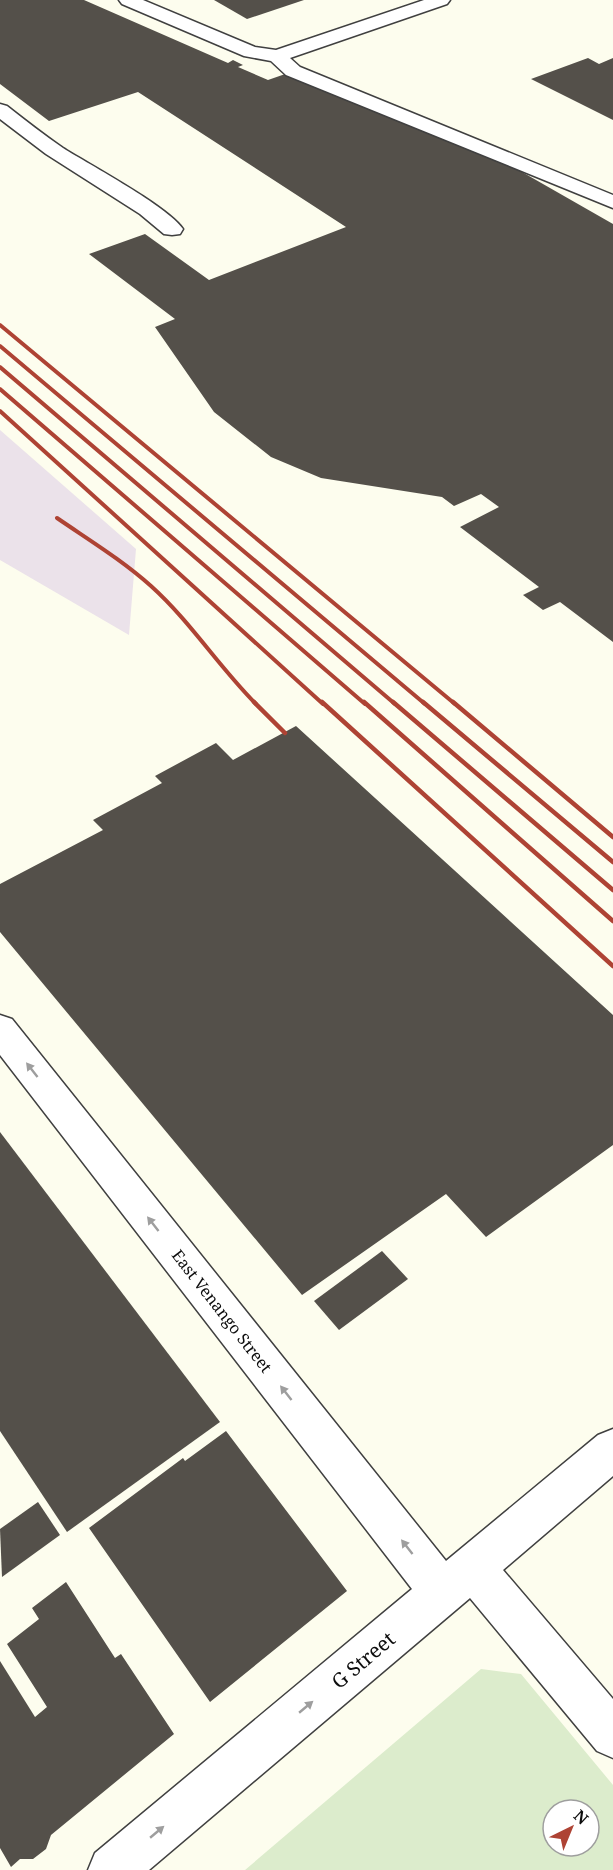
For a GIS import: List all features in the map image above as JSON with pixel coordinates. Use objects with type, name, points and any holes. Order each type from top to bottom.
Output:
[{"type":"street","points":[[128,0],[251,52],[277,56],[441,0]]},
{"type":"street","points":[[277,56],[294,71],[303,75],[613,202]]},
{"type":"street","points":[[0,110],[53,150],[147,210],[172,230]]},
{"type":"street","name":"East Venango Street","points":[[0,1029],[458,1580],[613,1734]]},
{"type":"street","name":"G Street","points":[[112,1870],[613,1449]]},
{"type":"shaded area","points":[[0,430],[136,549],[129,635],[0,560]]},
{"type":"green space","points":[[481,1669],[521,1674],[613,1785],[613,1870],[245,1870]]},
{"type":"building","points":[[0,0],[84,0],[228,63],[233,60],[243,65],[238,67],[268,80],[291,72],[508,164],[613,224],[613,642],[560,602],[543,610],[523,595],[539,587],[460,527],[499,507],[481,494],[454,506],[442,497],[321,478],[271,457],[214,412],[155,327],[175,319],[89,254],[145,234],[209,280],[346,227],[138,92],[49,121],[0,84]]},
{"type":"building","points":[[214,0],[304,0],[247,19]]},
{"type":"building","points":[[588,58],[599,64],[613,58],[613,120],[531,79]]},
{"type":"building","points":[[296,726],[613,1015],[613,1145],[486,1237],[446,1194],[302,1295],[0,932],[0,884],[103,830],[93,820],[162,783],[155,776],[216,743],[233,760]]},
{"type":"building","points":[[0,1132],[220,1422],[67,1532],[0,1431]]},
{"type":"building","points":[[382,1251],[408,1279],[339,1330],[314,1301]]},
{"type":"building","points":[[226,1431],[347,1591],[210,1702],[89,1528],[183,1458],[185,1461]]},
{"type":"building","points":[[38,1502],[60,1535],[2,1577],[0,1529]]},
{"type":"building","points":[[66,1582],[115,1658],[121,1654],[174,1734],[51,1835],[46,1849],[33,1859],[20,1859],[11,1867],[0,1848],[0,1661],[35,1717],[47,1707],[7,1644],[39,1619],[32,1608]]},
{"type":"railway","points":[[0,325],[455,704]]},
{"type":"railway","points":[[0,346],[425,704]]},
{"type":"railway","points":[[0,367],[395,704]]},
{"type":"railway","points":[[0,389],[365,704]]},
{"type":"railway","points":[[0,411],[323,704]]},
{"type":"railway","points":[[57,518],[117,559],[151,586],[179,614],[256,704]]},
{"type":"railway","points":[[322,702],[613,966]]},
{"type":"railway","points":[[364,702],[613,921]]},
{"type":"railway","points":[[393,702],[613,890]]},
{"type":"railway","points":[[423,702],[613,862]]},
{"type":"railway","points":[[453,702],[613,837]]},
{"type":"railway","points":[[256,704],[285,733]]}]
